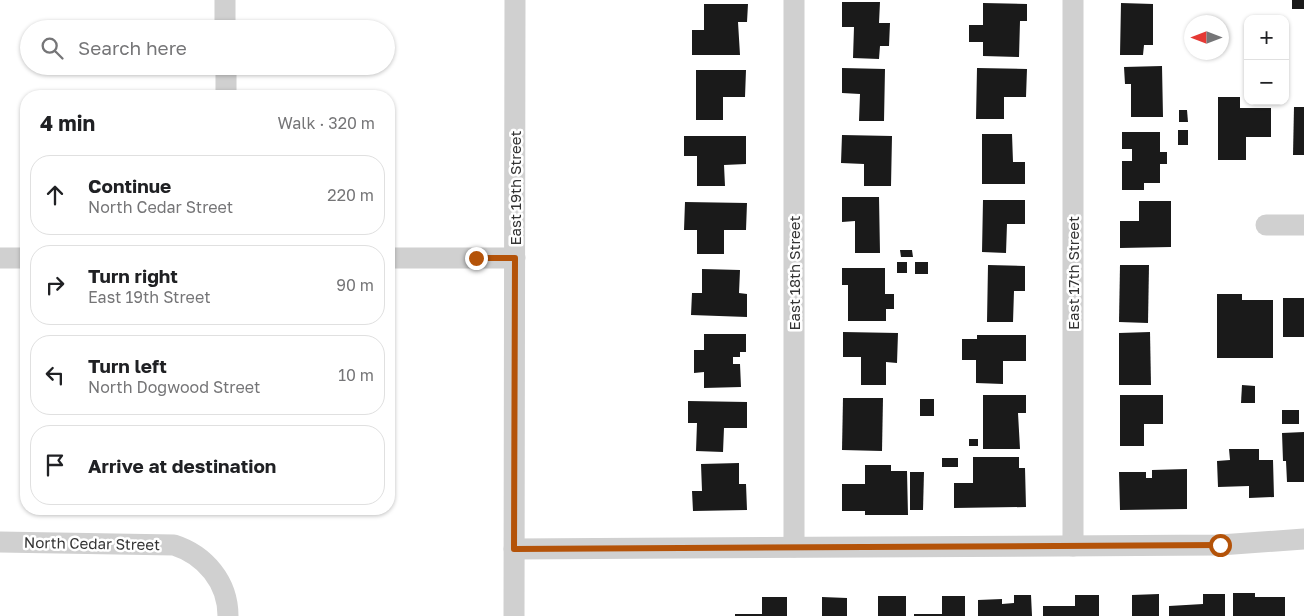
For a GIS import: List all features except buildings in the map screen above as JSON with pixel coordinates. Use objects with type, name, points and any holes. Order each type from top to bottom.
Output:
[{"type":"street","points":[[225,0],[225,20]]},
{"type":"street","name":"East 19th Street","points":[[514,616],[515,0]]},
{"type":"street","name":"East 18th Street","points":[[794,0],[794,547]]},
{"type":"street","name":"East 17th Street","points":[[1072,0],[1072,546]]},
{"type":"street","points":[[226,75],[226,90]]},
{"type":"street","points":[[1266,225],[1304,225]]},
{"type":"street","points":[[0,258],[20,258]]},
{"type":"street","points":[[395,258],[515,258]]},
{"type":"street","points":[[514,549],[1072,546],[1228,544],[1304,539]]},
{"type":"street","name":"North Cedar Street","points":[[0,542],[174,545],[187,550],[208,566],[222,587],[228,616]]},
{"type":"route","points":[[476,258],[515,258],[514,549],[1220,545]]}]
